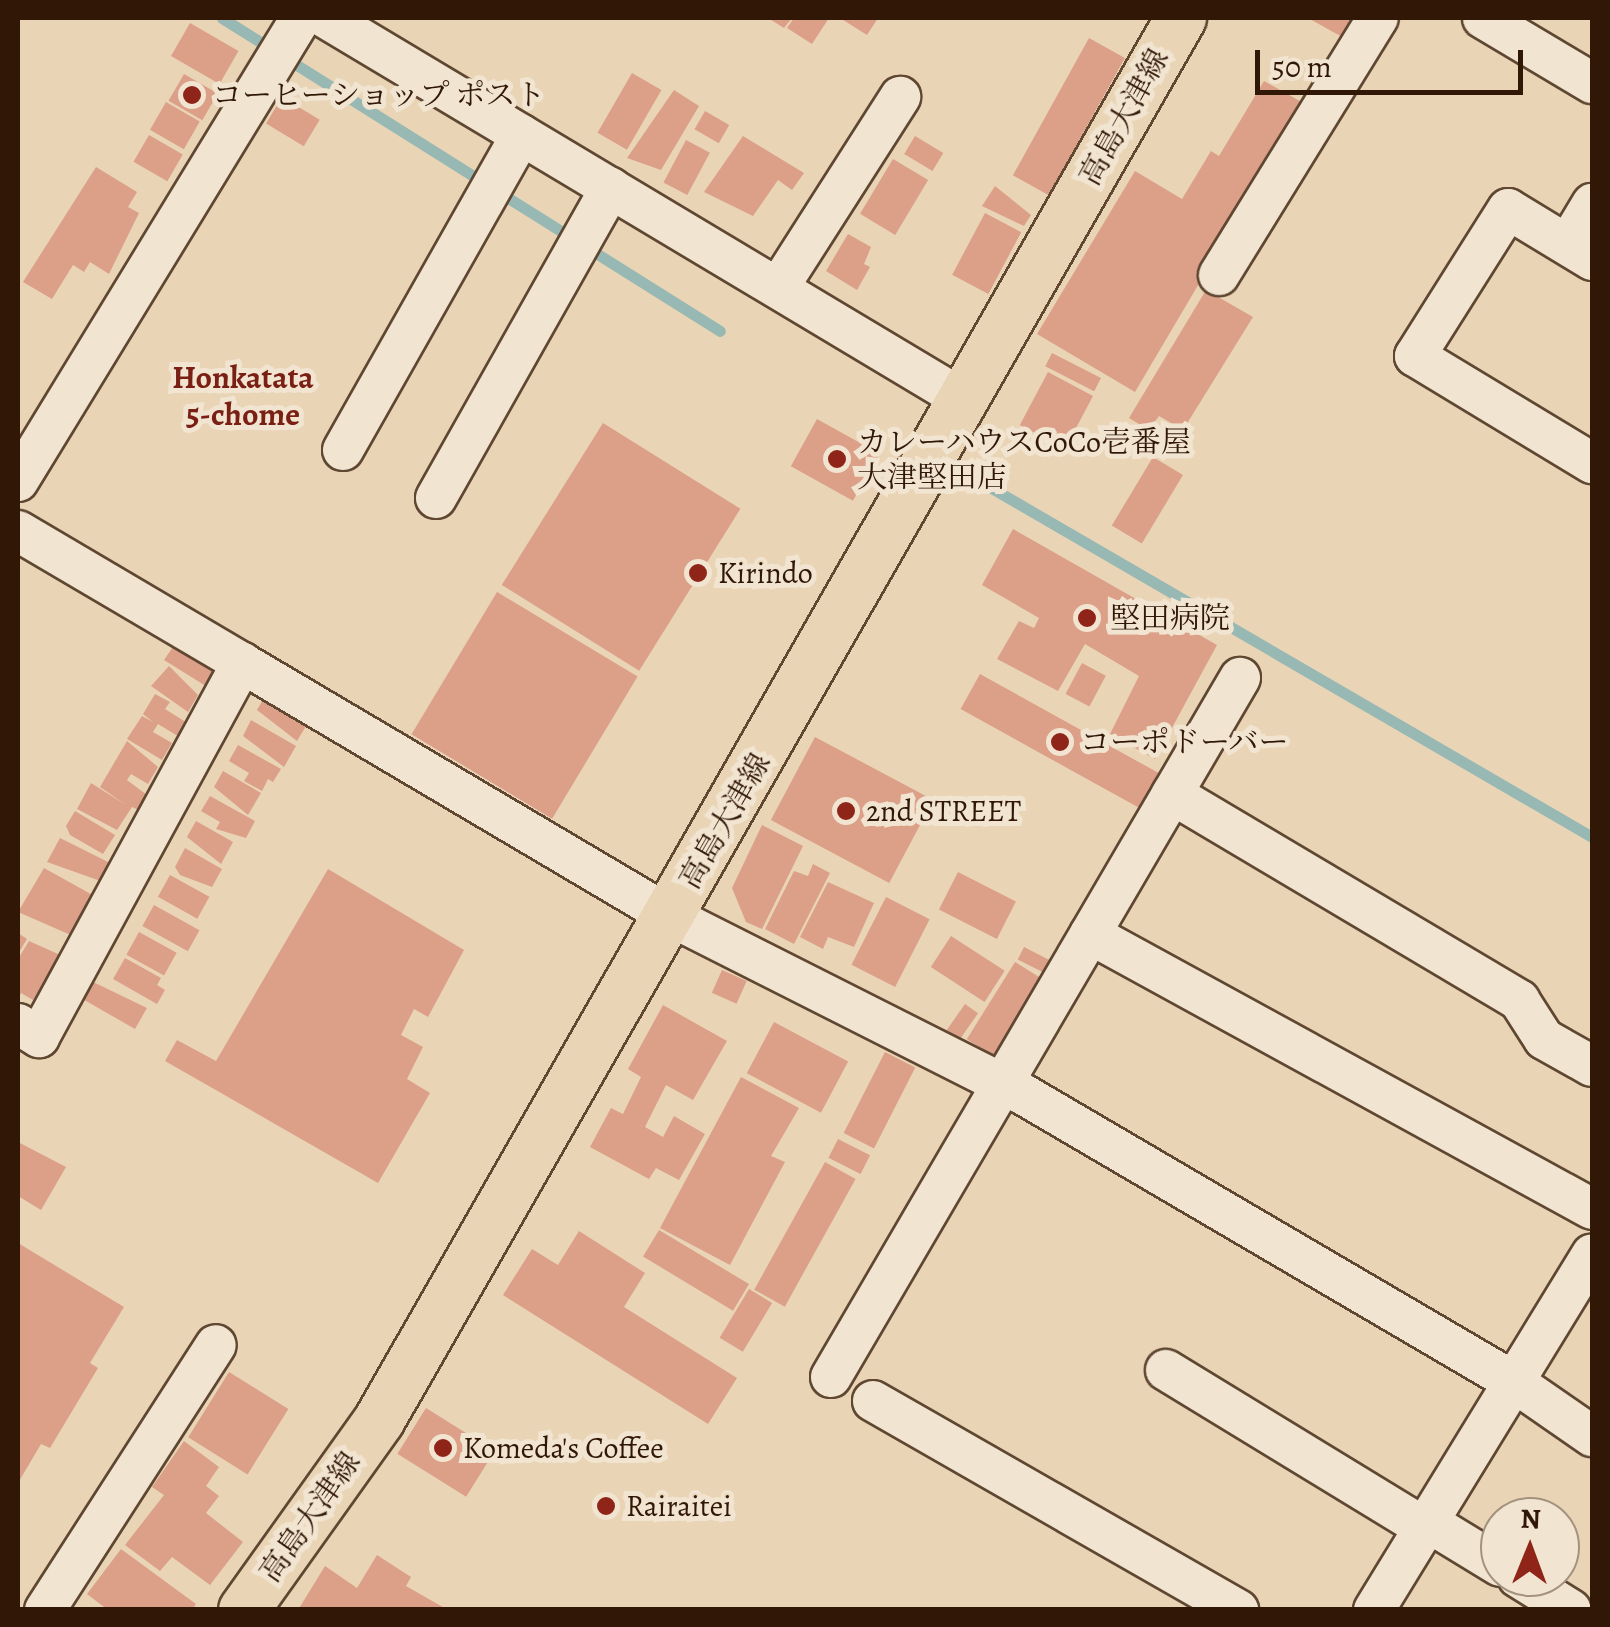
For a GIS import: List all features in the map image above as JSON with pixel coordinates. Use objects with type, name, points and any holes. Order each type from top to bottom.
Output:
[{"type":"main road","name":"高島大津線","points":[[244,1610],[380,1419],[1180,18]]},
{"type":"street","points":[[326,18],[964,400]]},
{"type":"street","points":[[1218,275],[1378,18]]},
{"type":"street","points":[[1485,18],[1592,84]]},
{"type":"street","points":[[18,481],[287,41]]},
{"type":"street","points":[[778,288],[900,98]]},
{"type":"street","points":[[343,450],[521,134]]},
{"type":"street","points":[[436,498],[611,188]]},
{"type":"street","points":[[1592,204],[1580,252],[1508,209],[1415,356],[1592,463]]},
{"type":"street","points":[[18,531],[670,916],[1002,1084],[1514,1382],[1592,1436]]},
{"type":"street","points":[[18,1024],[39,1036],[242,664]]},
{"type":"street","points":[[831,1378],[1240,678]]},
{"type":"street","points":[[1172,794],[1519,1000],[1544,1039],[1592,1066]]},
{"type":"street","points":[[1090,934],[1592,1209]]},
{"type":"street","points":[[1374,1610],[1592,1254]]},
{"type":"street","points":[[45,1610],[216,1345]]},
{"type":"street","points":[[1166,1370],[1480,1555]]},
{"type":"street","points":[[873,1401],[1238,1610]]},
{"type":"building","points":[[768,18],[792,18],[784,28]]},
{"type":"building","points":[[794,18],[829,18],[812,44],[787,28]]},
{"type":"building","points":[[840,18],[878,18],[867,35]]},
{"type":"building","points":[[1308,18],[1356,18],[1344,38]]},
{"type":"building","points":[[190,23],[238,51],[219,84],[171,56]]},
{"type":"building","points":[[1089,38],[1125,58],[1049,195],[1013,175]]},
{"type":"building","points":[[632,73],[661,90],[627,150],[598,133]]},
{"type":"building","points":[[184,74],[218,94],[202,120],[168,101]]},
{"type":"building","points":[[1264,81],[1305,104],[1135,392],[1037,334],[1135,171],[1182,199],[1211,151],[1219,156]]},
{"type":"building","points":[[674,90],[699,106],[661,170],[627,158]]},
{"type":"building","points":[[282,97],[320,120],[304,146],[266,124]]},
{"type":"building","points":[[166,102],[200,122],[184,149],[150,130]]},
{"type":"building","points":[[705,111],[729,125],[719,143],[694,129]]},
{"type":"building","points":[[149,135],[183,154],[167,181],[134,162]]},
{"type":"building","points":[[743,136],[804,173],[792,190],[778,180],[753,216],[704,192]]},
{"type":"building","points":[[915,136],[943,153],[932,171],[904,154]]},
{"type":"building","points":[[686,140],[710,153],[687,195],[663,182]]},
{"type":"building","points":[[893,159],[928,180],[895,235],[860,214]]},
{"type":"building","points":[[96,167],[137,192],[128,207],[139,213],[109,274],[90,262],[84,272],[73,265],[52,299],[23,282]]},
{"type":"building","points":[[995,186],[1031,215],[1024,226],[982,206]]},
{"type":"building","points":[[985,213],[1021,232],[988,294],[952,275]]},
{"type":"building","points":[[848,234],[871,247],[864,264],[870,267],[857,290],[826,271]]},
{"type":"building","points":[[1206,290],[1253,317],[1183,430],[1159,416],[1149,430],[1129,418]]},
{"type":"building","points":[[1052,353],[1101,378],[1094,391],[1045,366]]},
{"type":"building","points":[[1048,372],[1093,396],[1065,449],[1020,425]]},
{"type":"building","points":[[817,419],[879,453],[853,501],[791,466]]},
{"type":"building","points":[[603,423],[740,509],[639,671],[502,585]]},
{"type":"building","points":[[1153,457],[1183,475],[1142,544],[1112,526]]},
{"type":"building","points":[[1013,529],[1217,645],[1155,759],[1110,734],[1139,676],[1085,644],[1058,691],[997,659],[1019,621],[1034,628],[1039,618],[982,585]]},
{"type":"building","points":[[497,592],[638,676],[552,819],[412,734]]},
{"type":"building","points":[[177,641],[215,662],[209,688],[164,660]]},
{"type":"building","points":[[1082,663],[1106,676],[1089,707],[1066,694]]},
{"type":"building","points":[[169,666],[198,695],[188,712],[151,686]]},
{"type":"building","name":"コーポドーバー","points":[[980,674],[1160,774],[1141,809],[961,709]]},
{"type":"building","points":[[155,694],[170,702],[165,709],[189,724],[181,738],[158,724],[153,732],[172,743],[162,760],[127,739],[142,716],[153,722],[143,714]]},
{"type":"building","points":[[265,696],[309,721],[297,741],[257,710]]},
{"type":"building","points":[[251,720],[296,746],[284,767],[243,736]]},
{"type":"building","points":[[815,737],[933,800],[889,883],[771,820]]},
{"type":"building","points":[[127,741],[158,767],[148,784],[131,774],[127,780],[155,801],[147,814],[132,807],[117,830],[77,809],[91,783],[126,805],[100,787]]},
{"type":"building","points":[[238,745],[281,769],[273,782],[268,779],[262,791],[244,781],[249,773],[229,761]]},
{"type":"building","points":[[223,771],[261,793],[248,815],[214,787]]},
{"type":"building","points":[[210,796],[255,821],[246,838],[216,829],[220,822],[201,811]]},
{"type":"building","points":[[75,811],[115,835],[103,854],[70,835],[66,826]]},
{"type":"building","points":[[196,821],[233,842],[221,864],[187,837]]},
{"type":"building","points":[[762,825],[803,846],[762,929],[746,922],[732,888]]},
{"type":"building","points":[[60,838],[118,867],[109,884],[47,862]]},
{"type":"building","points":[[185,848],[222,869],[212,887],[180,875],[175,867]]},
{"type":"building","points":[[813,864],[830,873],[794,944],[765,929],[794,871],[808,876]]},
{"type":"building","points":[[44,868],[98,898],[73,936],[18,912]]},
{"type":"building","points":[[328,869],[464,950],[428,1017],[414,1009],[401,1035],[423,1047],[407,1079],[430,1093],[378,1183],[165,1061],[177,1040],[216,1061]]},
{"type":"building","points":[[958,872],[1016,902],[997,939],[939,909]]},
{"type":"building","points":[[170,875],[209,897],[197,919],[158,897]]},
{"type":"building","points":[[828,882],[874,903],[854,947],[828,937],[823,949],[800,937]]},
{"type":"building","points":[[886,897],[930,919],[895,987],[851,965]]},
{"type":"building","points":[[154,905],[199,930],[188,951],[142,926]]},
{"type":"building","points":[[139,932],[177,953],[164,976],[126,955]]},
{"type":"building","points":[[18,933],[27,939],[18,954]]},
{"type":"building","points":[[951,936],[1005,971],[985,1002],[931,967]]},
{"type":"building","points":[[29,941],[67,958],[49,989],[42,986],[33,1000],[21,993],[18,999],[18,959]]},
{"type":"building","points":[[1024,947],[1055,963],[1049,975],[1018,959]]},
{"type":"building","points":[[125,958],[161,978],[157,985],[165,990],[157,1004],[113,979]]},
{"type":"building","points":[[1015,962],[1044,980],[996,1057],[967,1039]]},
{"type":"building","points":[[722,970],[747,981],[736,1004],[712,993]]},
{"type":"building","points":[[89,980],[147,1008],[135,1029],[79,997]]},
{"type":"building","points":[[965,1004],[978,1013],[960,1039],[947,1030]]},
{"type":"building","points":[[663,1005],[727,1041],[693,1100],[666,1085],[645,1127],[663,1137],[674,1116],[705,1134],[679,1180],[656,1168],[649,1179],[590,1147],[611,1108],[623,1114],[641,1077],[628,1069]]},
{"type":"building","points":[[774,1022],[848,1061],[821,1113],[747,1073]]},
{"type":"building","points":[[885,1052],[915,1067],[874,1149],[844,1133]]},
{"type":"building","points":[[741,1077],[799,1108],[771,1156],[785,1162],[730,1265],[660,1228]]},
{"type":"building","points":[[838,1139],[870,1155],[861,1174],[828,1158]]},
{"type":"building","points":[[18,1142],[66,1167],[41,1210],[18,1196]]},
{"type":"building","points":[[825,1162],[856,1179],[785,1307],[754,1290]]},
{"type":"building","points":[[659,1230],[749,1284],[733,1311],[643,1257]]},
{"type":"building","points":[[579,1231],[645,1273],[624,1307],[737,1378],[708,1424],[503,1295],[532,1249],[558,1265]]},
{"type":"building","points":[[18,1243],[124,1307],[90,1363],[98,1368],[50,1448],[41,1444],[18,1483]]},
{"type":"building","points":[[749,1289],[772,1303],[743,1352],[720,1338]]},
{"type":"building","points":[[229,1372],[288,1409],[248,1474],[188,1437]]},
{"type":"building","points":[[426,1408],[495,1451],[466,1497],[397,1454]]},
{"type":"building","points":[[184,1441],[219,1467],[206,1486],[219,1496],[206,1513],[243,1542],[210,1585],[172,1557],[160,1571],[125,1545],[164,1495],[152,1487]]},
{"type":"building","points":[[121,1549],[196,1604],[192,1610],[108,1610],[87,1594]]},
{"type":"building","points":[[377,1555],[411,1577],[406,1586],[448,1610],[298,1610],[325,1566],[357,1588]]},
{"type":"waterway","points":[[222,18],[720,331]]},
{"type":"waterway","points":[[976,479],[1592,837]]},
{"type":"place","name":"コーヒーショップ ポスト","points":[[192,95]]},
{"type":"place","name":"カレーハウスCoCo壱番屋 大津堅田店","points":[[837,459]]},
{"type":"place","name":"Kirindo","points":[[698,573]]},
{"type":"place","name":"堅田病院","points":[[1087,618]]},
{"type":"place","name":"コーポドーバー","points":[[1060,742]]},
{"type":"place","name":"2nd STREET","points":[[846,811]]},
{"type":"place","name":"Komeda's Coffee","points":[[443,1448]]},
{"type":"place","name":"Rairaitei","points":[[606,1506]]},
{"type":"district","name":"Honkatata 5-chome","points":[[243,396]]}]
